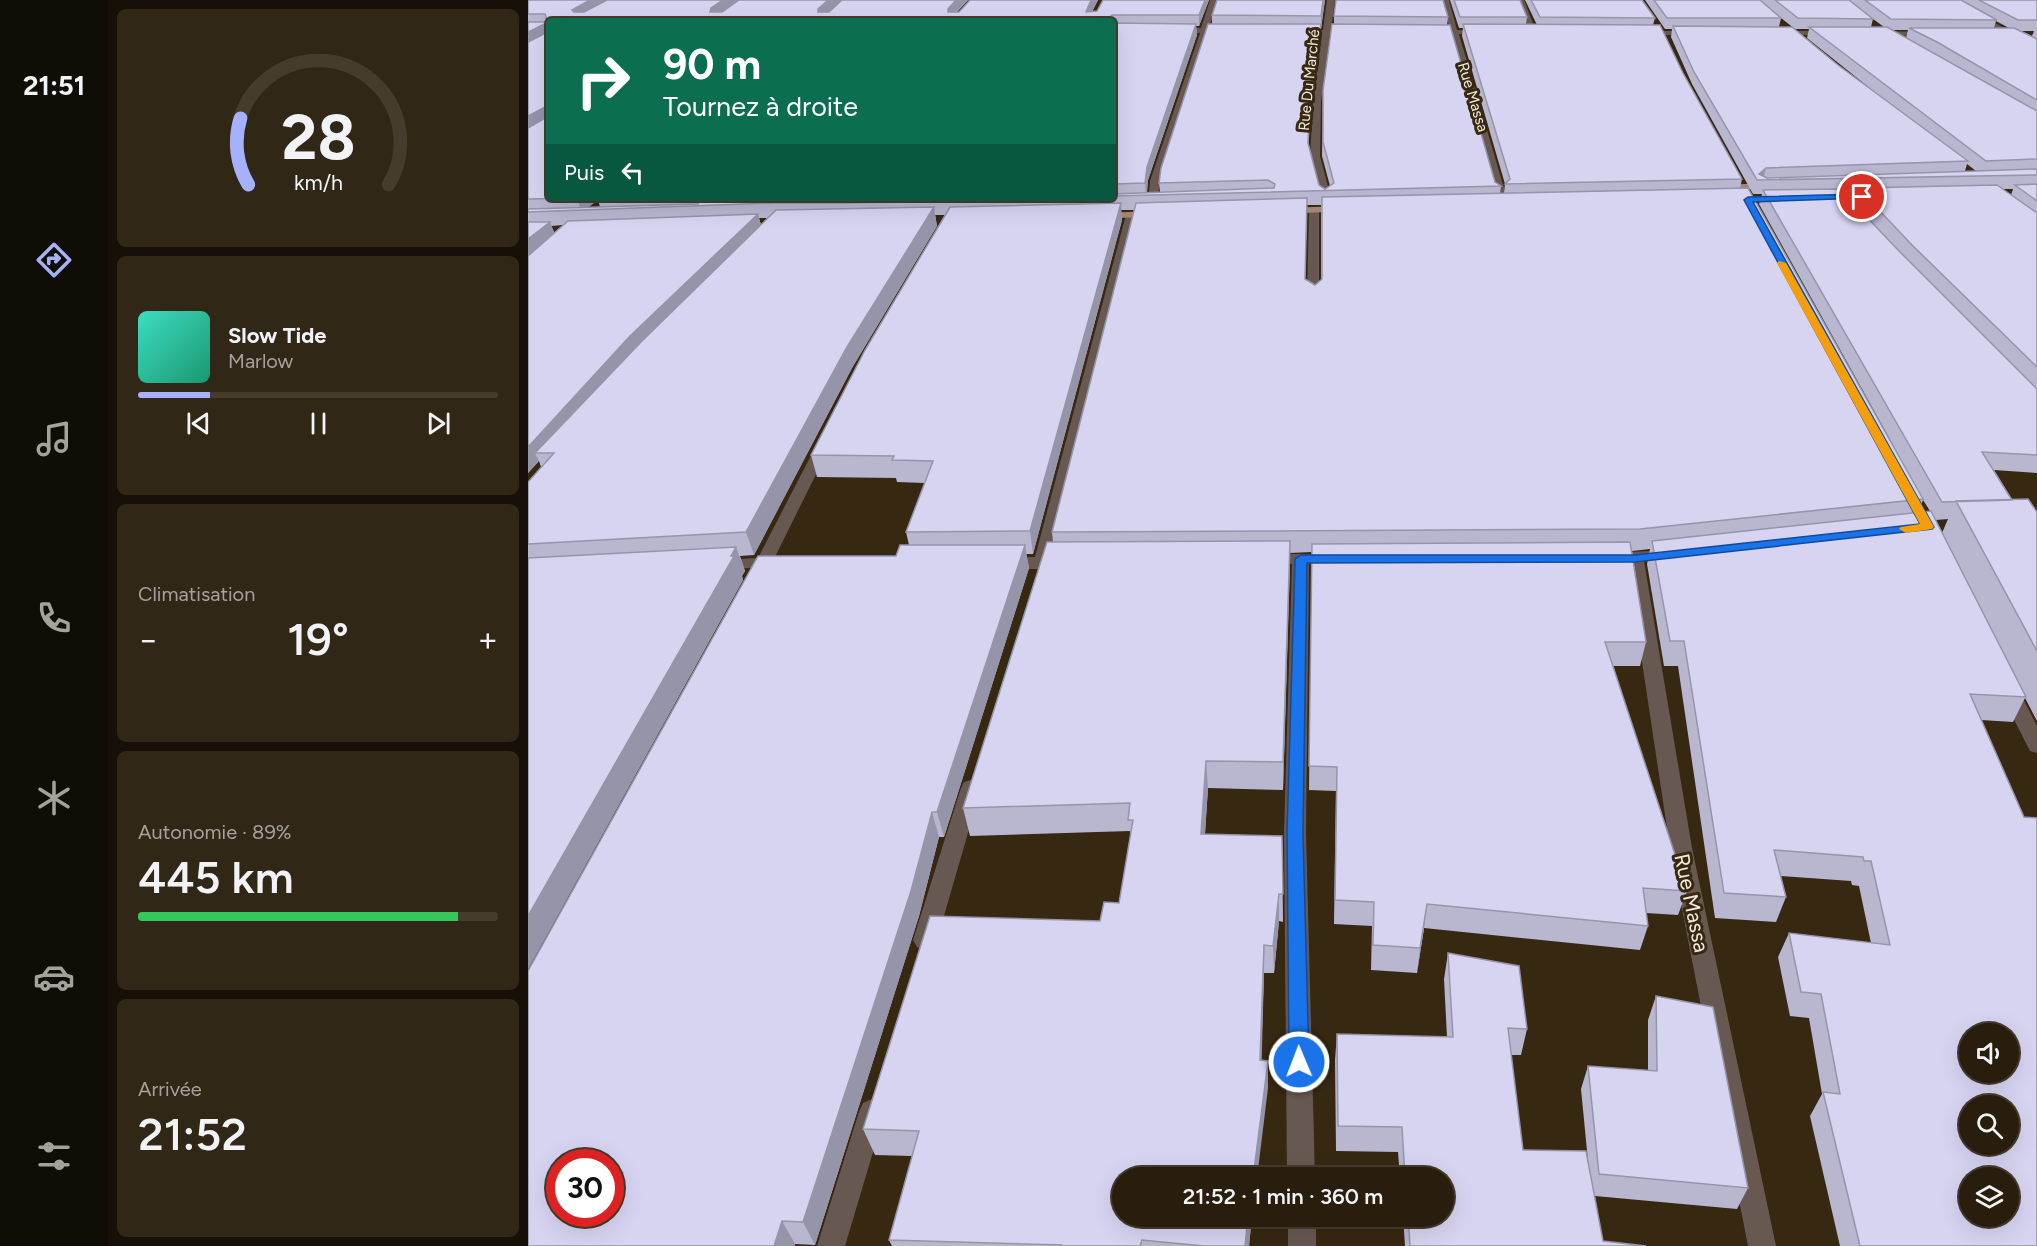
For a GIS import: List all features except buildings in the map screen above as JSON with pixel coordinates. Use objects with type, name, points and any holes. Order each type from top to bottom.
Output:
[{"type":"main road","points":[[1709,188],[1741,183],[1790,186]]},
{"type":"main road","points":[[1303,199],[1349,198]]},
{"type":"main road","points":[[1087,216],[1136,208],[1158,201]]},
{"type":"main road","points":[[1136,208],[1166,214]]},
{"type":"main road","points":[[1268,212],[1359,208]]},
{"type":"street","points":[[1158,201],[1155,181],[1214,0]]},
{"type":"street","name":"Rue Du Marché","points":[[1326,198],[1316,156],[1317,102],[1331,0]]},
{"type":"street","name":"Rue Massa","points":[[1445,0],[1472,99],[1488,144],[1500,199]]},
{"type":"street","points":[[1520,0],[1533,32]]},
{"type":"street","points":[[1946,0],[2037,48]]},
{"type":"street","points":[[1777,20],[1809,46]]},
{"type":"street","points":[[1868,20],[1885,34],[1903,43]]},
{"type":"street","points":[[1659,29],[1667,44]]},
{"type":"street","points":[[1627,33],[1659,29],[1710,33]]},
{"type":"street","points":[[1160,30],[1239,31]]},
{"type":"street","points":[[1284,32],[1363,32]]},
{"type":"street","points":[[1420,32],[1500,32]]},
{"type":"street","points":[[1522,32],[1545,32]]},
{"type":"street","points":[[1770,33],[1839,33]]},
{"type":"street","points":[[1862,33],[1942,34]]},
{"type":"street","points":[[1987,34],[2028,35]]},
{"type":"street","points":[[1741,183],[1748,200]]},
{"type":"street","points":[[1035,584],[1136,208]]},
{"type":"street","points":[[1313,298],[1314,210]]},
{"type":"street","points":[[753,583],[831,430]]},
{"type":"street","points":[[1587,558],[1635,558],[1682,553]]},
{"type":"street","name":"Rue Massa","points":[[1635,558],[1680,848],[1762,1246]]},
{"type":"street","points":[[1301,559],[1295,832],[1301,1167]]},
{"type":"street","points":[[1254,560],[1349,559]]},
{"type":"street","points":[[705,565],[799,562]]},
{"type":"street","points":[[984,562],[1078,562]]},
{"type":"street","points":[[2001,673],[2037,746]]},
{"type":"street","points":[[918,963],[977,772]]},
{"type":"street","points":[[831,1246],[876,1099]]},
{"type":"street","points":[[1302,1227],[1302,1246]]},
{"type":"slow traffic","points":[[1782,263],[1928,527],[1906,529]]},
{"type":"route","points":[[1299,1062],[1295,832],[1301,559],[1635,558],[1928,527],[1748,200],[1862,197]]}]
